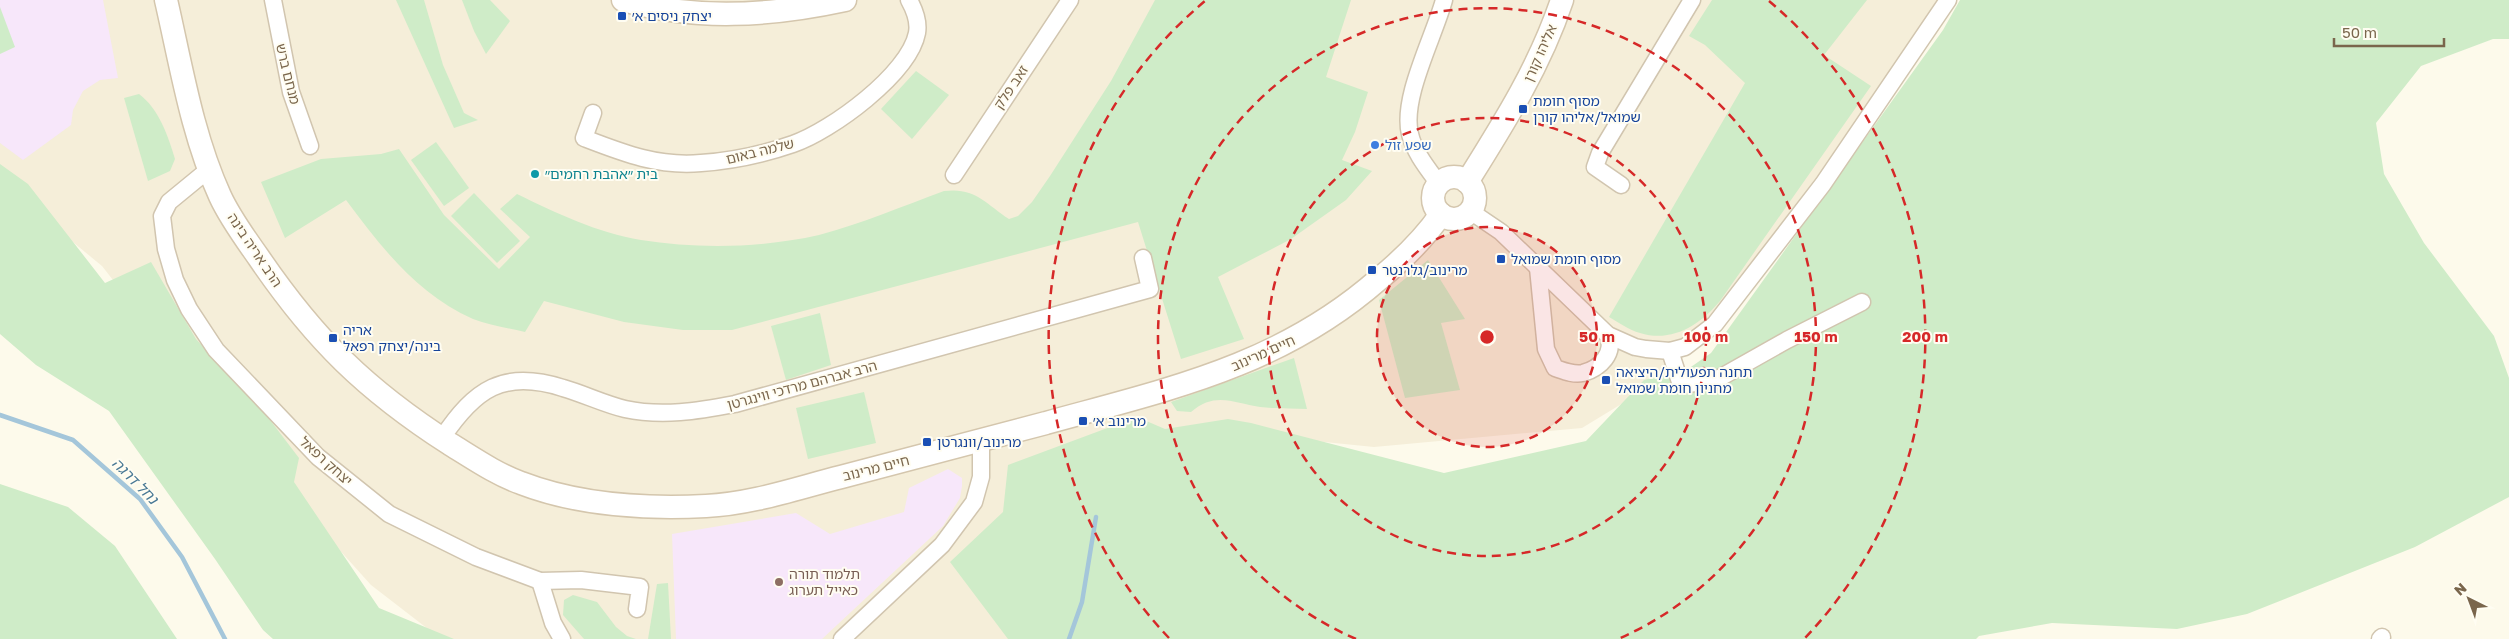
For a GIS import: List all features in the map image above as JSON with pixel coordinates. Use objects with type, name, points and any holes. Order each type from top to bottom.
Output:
[{"type":"street","name":"הרב אריה בינה","points":[[166,0],[208,170],[222,202],[287,297],[321,340],[386,401],[442,438]]},
{"type":"street","name":"מנחם ברש","points":[[273,0],[289,83],[310,146]]},
{"type":"street","points":[[623,0],[669,12],[702,15],[732,15],[786,10],[845,0]]},
{"type":"street","name":"שלמה באום","points":[[593,113],[584,138],[629,156],[650,162],[699,164],[732,159],[794,144],[826,129],[852,110],[903,60],[917,33],[917,23],[909,0]]},
{"type":"street","name":"זאב פלק","points":[[954,175],[1070,0]]},
{"type":"street","points":[[1439,184],[1423,163],[1415,147],[1410,136],[1408,120],[1413,90],[1444,0]]},
{"type":"street","name":"אליהו קורן","points":[[1467,182],[1523,91],[1547,41],[1562,0]]},
{"type":"street","points":[[1621,185],[1595,167],[1600,153],[1692,0]]},
{"type":"street","points":[[1470,211],[1501,232],[1608,335],[1635,347],[1670,351],[1686,347],[1715,324],[1731,305],[1823,184],[1948,0]]},
{"type":"street","name":"יצחק רפאל","points":[[208,170],[169,202],[162,216],[166,249],[175,280],[189,310],[216,350],[318,457],[389,514],[476,557],[540,581],[581,580],[640,588],[637,609]]},
{"type":"street","points":[[1452,177],[1467,182],[1475,196],[1470,211],[1456,218],[1441,214],[1434,200],[1434,192],[1439,184],[1452,177]]},
{"type":"street","name":"חיים מרינוב","points":[[442,438],[505,477],[547,492],[604,502],[679,507],[711,506],[758,498],[981,440],[1191,382],[1283,346],[1320,324],[1368,289],[1412,249],[1441,214]]},
{"type":"street","name":"הרב אברהם מרדכי ווינגרטן","points":[[442,438],[459,413],[474,398],[492,388],[518,380],[563,388],[625,409],[650,413],[676,414],[735,404],[1150,289],[1143,258]]},
{"type":"street","points":[[1538,268],[1546,349],[1555,368],[1577,373],[1597,366],[1609,355],[1612,345],[1608,335]]},
{"type":"street","points":[[1670,351],[1681,385],[1716,380],[1787,340],[1862,302]]},
{"type":"street","points":[[842,639],[942,545],[974,502],[981,477],[981,440]]},
{"type":"street","points":[[540,581],[547,609],[562,639]]},
{"type":"shaded area","points":[[0,0],[1938,0],[1860,127],[1669,375],[1582,428],[1374,447],[1188,428],[1109,639],[441,639],[371,585],[220,417],[102,266],[0,182]]},
{"type":"shaded area","points":[[0,0],[103,0],[118,78],[100,80],[83,91],[73,110],[71,125],[23,160],[0,143]]},
{"type":"shaded area","name":"תלמוד תורה כאייל תערוג","points":[[948,469],[962,478],[962,486],[960,498],[943,526],[822,639],[676,639],[672,534],[796,513],[830,534],[904,512],[909,488]]},
{"type":"green space","points":[[396,0],[424,0],[443,65],[464,113],[478,120],[454,128]]},
{"type":"green space","points":[[462,0],[490,0],[510,21],[486,54],[474,31]]},
{"type":"green space","points":[[1155,0],[1351,0],[1326,77],[1368,92],[1355,132],[1342,160],[1372,171],[1346,200],[1291,239],[1218,277],[1244,339],[1181,359],[1138,222],[732,330],[683,330],[624,322],[544,301],[525,332],[473,319],[453,309],[434,296],[417,283],[387,252],[346,200],[285,238],[261,182],[321,159],[381,154],[399,149],[444,215],[499,269],[530,237],[500,209],[517,194],[562,215],[609,233],[641,240],[685,245],[753,245],[819,235],[835,231],[944,191],[955,190],[972,194],[1009,219],[1018,216],[1032,202],[1050,176],[1111,81]]},
{"type":"green space","points":[[1712,0],[1867,0],[1824,55],[1871,86],[1712,310],[1704,318],[1674,334],[1663,336],[1640,333],[1609,317],[1745,83],[1705,45],[1689,36]]},
{"type":"green space","points":[[1960,0],[2509,0],[2509,39],[2493,39],[2421,66],[2376,123],[2384,174],[2424,243],[2494,336],[2509,378],[2509,497],[2415,547],[2247,614],[2177,629],[2052,623],[1979,636],[1976,639],[1008,639],[950,562],[1003,512],[1008,465],[1137,417],[1165,429],[1228,419],[1251,423],[1444,473],[1586,441],[1644,380],[1688,369],[1711,353],[1943,30]]},
{"type":"green space","points":[[0,7],[15,47],[0,54]]},
{"type":"green space","points":[[916,71],[949,95],[912,139],[881,109]]},
{"type":"green space","points":[[139,94],[157,115],[166,132],[175,159],[170,171],[148,181],[124,98]]},
{"type":"green space","points":[[436,142],[469,188],[444,206],[411,160]]},
{"type":"green space","points":[[0,164],[28,184],[105,283],[151,262],[196,339],[270,420],[299,458],[294,482],[379,608],[454,639],[273,639],[263,630],[215,559],[109,411],[36,365],[0,334]]},
{"type":"green space","points":[[474,193],[520,241],[497,263],[451,216]]},
{"type":"green space","points":[[1428,260],[1465,319],[1441,323],[1460,390],[1405,398],[1379,300]]},
{"type":"green space","points":[[820,313],[831,365],[786,380],[771,326]]},
{"type":"green space","points":[[1294,358],[1307,409],[1266,408],[1233,401],[1217,400],[1208,402],[1191,412],[1177,411],[1171,402]]},
{"type":"green space","points":[[864,392],[876,443],[808,459],[796,408]]},
{"type":"green space","points":[[0,484],[68,507],[115,546],[177,639],[0,639]]},
{"type":"green space","points":[[668,583],[671,639],[648,639],[657,584]]},
{"type":"green space","points":[[573,595],[597,602],[616,627],[627,636],[636,639],[584,639],[563,615],[564,600]]},
{"type":"waterway","name":"נחל דרגה","points":[[0,415],[73,440],[140,499],[182,557],[225,639]]},
{"type":"waterway","points":[[1069,639],[1082,602],[1096,517]]},
{"type":"place","name":"יצחק ניסים א׳","points":[[622,16]]},
{"type":"place","name":"מסוף חומת שמואל/אליהו קורן","points":[[1523,109]]},
{"type":"place","name":"שפע זול","points":[[1375,145]]},
{"type":"place","name":"בית ״אהבת רחמים״","points":[[535,174]]},
{"type":"place","name":"מסוף חומת שמואל","points":[[1501,259]]},
{"type":"place","name":"מרינוב/גלרנטר","points":[[1372,270]]},
{"type":"place","name":"אריה בינה/יצחק רפאל","points":[[333,338]]},
{"type":"place","name":"תחנה תפעולית/היציאה מחניון חומת שמואל","points":[[1606,380]]},
{"type":"place","name":"מרינוב א׳","points":[[1083,421]]},
{"type":"place","name":"מרינוב/וונגרטן","points":[[927,442]]},
{"type":"place","name":"תלמוד תורה כאייל תערוג","points":[[779,582]]}]
